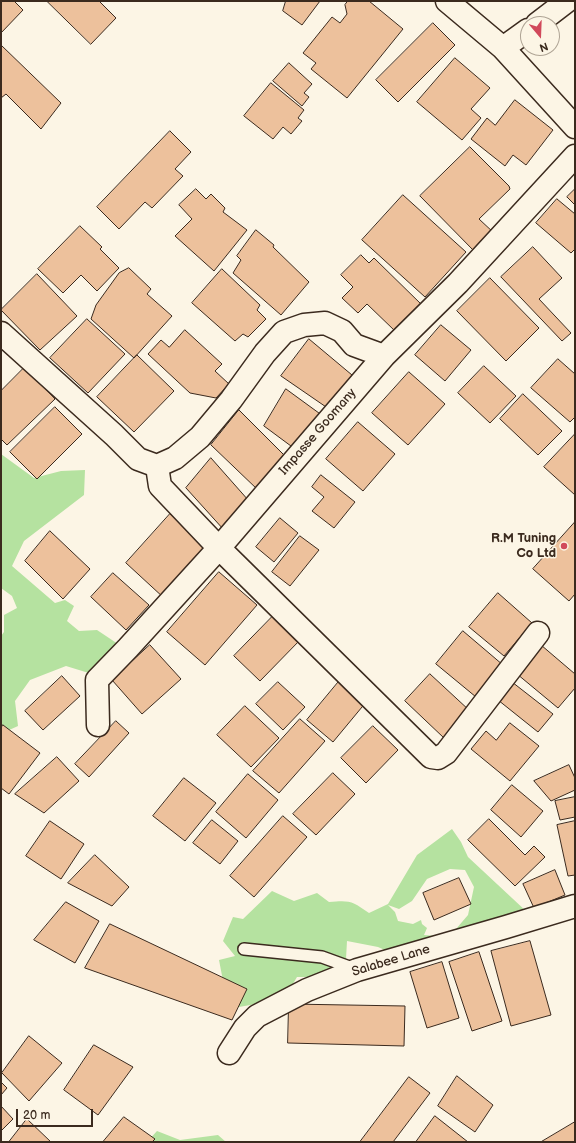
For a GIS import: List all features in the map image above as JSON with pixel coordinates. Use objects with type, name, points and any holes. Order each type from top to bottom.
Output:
[{"type":"street","points":[[447,1],[503,48],[575,127]]},
{"type":"street","points":[[548,16],[568,1]]},
{"type":"street","points":[[503,48],[520,36]]},
{"type":"street","name":"Impasse Goomany","points":[[98,725],[97,680],[219,548],[384,356],[458,283],[575,156]]},
{"type":"street","points":[[1,334],[138,459],[157,466],[175,458],[200,436],[231,400],[265,353],[284,332],[304,325],[325,323],[342,331],[354,345],[384,356]]},
{"type":"street","points":[[157,466],[160,486],[219,548],[431,757],[438,758],[446,753],[538,633]]},
{"type":"street","name":"Salabee Lane","points":[[229,1053],[245,1028],[257,1016],[307,990],[357,970],[575,906]]},
{"type":"lane","points":[[244,950],[322,957],[357,970]]},
{"type":"green space","points":[[1,454],[34,478],[61,471],[85,470],[84,495],[24,541],[12,566],[55,603],[65,600],[74,606],[67,621],[79,631],[97,630],[124,648],[92,674],[66,666],[30,680],[15,701],[18,726],[7,731],[1,731],[1,636],[4,632],[4,615],[17,608],[12,596],[1,588]]},
{"type":"green space","points":[[452,829],[461,842],[468,857],[527,912],[447,939],[443,934],[456,929],[468,915],[474,887],[465,870],[450,869],[427,879],[412,901],[399,909],[388,905],[395,912],[398,921],[413,924],[421,920],[422,924],[427,928],[424,935],[437,936],[396,955],[378,947],[347,941],[346,959],[330,977],[297,977],[284,999],[239,1007],[224,986],[219,960],[235,956],[223,941],[233,917],[243,919],[272,891],[294,901],[317,893],[329,902],[350,902],[369,913],[388,904],[417,855]]},
{"type":"green space","points":[[157,1131],[180,1140],[218,1135],[226,1142],[147,1142]]},
{"type":"building","points":[[1,1],[14,1],[23,10],[1,33]]},
{"type":"building","points":[[47,1],[99,1],[116,18],[91,44]]},
{"type":"building","points":[[286,1],[320,1],[302,25],[283,11]]},
{"type":"building","points":[[348,1],[369,1],[403,29],[347,98],[311,69],[316,63],[303,53],[332,17],[340,23],[347,14],[345,5]]},
{"type":"building","points":[[433,23],[455,45],[398,102],[376,80]]},
{"type":"building","points":[[1,45],[61,103],[41,129],[6,94],[1,98]]},
{"type":"building","points":[[455,58],[490,88],[471,109],[481,118],[462,140],[417,102]]},
{"type":"building","points":[[289,63],[312,84],[304,93],[309,97],[302,106],[273,81]]},
{"type":"building","points":[[271,83],[304,110],[298,118],[302,121],[291,134],[283,127],[273,139],[244,116]]},
{"type":"building","points":[[515,100],[553,130],[526,165],[513,155],[505,166],[471,139],[487,118],[495,125]]},
{"type":"building","points":[[170,131],[191,152],[175,169],[183,176],[152,208],[145,202],[119,229],[97,207]]},
{"type":"building","points":[[470,147],[509,186],[510,189],[479,219],[494,233],[475,252],[420,196]]},
{"type":"building","points":[[196,189],[206,199],[211,194],[225,208],[223,212],[247,230],[214,271],[175,236],[192,219],[179,205]]},
{"type":"building","points":[[575,189],[575,205],[567,197]]},
{"type":"building","points":[[403,195],[466,252],[425,297],[362,240]]},
{"type":"building","points":[[557,199],[575,214],[575,249],[571,253],[536,223]]},
{"type":"building","points":[[80,226],[102,247],[100,249],[119,268],[97,291],[81,275],[63,293],[38,269]]},
{"type":"building","points":[[256,230],[274,245],[273,247],[309,282],[281,315],[233,273],[241,260],[237,256]]},
{"type":"building","points":[[533,247],[562,278],[539,299],[571,333],[562,341],[501,277]]},
{"type":"building","points":[[361,255],[369,263],[374,258],[422,305],[395,331],[367,304],[358,313],[342,298],[353,287],[341,275]]},
{"type":"building","points":[[129,268],[151,289],[147,294],[172,316],[134,358],[91,319],[96,305],[119,273]]},
{"type":"building","points":[[222,269],[260,305],[257,310],[266,319],[248,337],[243,334],[235,341],[192,303]]},
{"type":"building","points":[[37,274],[77,316],[40,350],[1,310]]},
{"type":"building","points":[[490,278],[539,328],[506,361],[457,311]]},
{"type":"building","points":[[87,319],[125,354],[88,393],[50,358]]},
{"type":"building","points":[[441,325],[471,350],[445,381],[415,355]]},
{"type":"building","points":[[185,330],[222,364],[215,371],[229,384],[216,398],[190,393],[148,354],[161,340],[169,347]]},
{"type":"building","points":[[309,339],[352,375],[329,409],[281,376]]},
{"type":"building","points":[[137,355],[174,391],[134,432],[97,397]]},
{"type":"building","points":[[558,359],[575,374],[575,417],[570,422],[531,388]]},
{"type":"building","points":[[484,366],[516,396],[490,423],[458,393]]},
{"type":"building","points":[[25,367],[55,399],[7,445],[1,439],[1,391]]},
{"type":"building","points":[[409,372],[445,404],[408,445],[372,413]]},
{"type":"building","points":[[286,389],[323,416],[295,449],[264,426]]},
{"type":"building","points":[[523,394],[562,431],[538,455],[500,419]]},
{"type":"building","points":[[55,407],[82,434],[37,479],[10,452]]},
{"type":"building","points":[[239,410],[285,456],[258,490],[211,445]]},
{"type":"building","points":[[358,422],[395,454],[363,491],[326,459]]},
{"type":"building","points":[[575,434],[575,495],[544,467]]},
{"type":"building","points":[[211,458],[249,501],[224,530],[186,488]]},
{"type":"building","points":[[321,475],[355,502],[334,528],[312,511],[324,497],[312,487]]},
{"type":"building","points":[[170,514],[209,548],[164,598],[126,563]]},
{"type":"building","points":[[280,518],[298,533],[274,562],[256,547]]},
{"type":"building","name":"R.M Tuning Co Ltd","points":[[575,522],[575,594],[569,601],[533,569]]},
{"type":"building","points":[[50,531],[90,569],[63,599],[25,561]]},
{"type":"building","points":[[300,536],[319,550],[290,586],[272,572]]},
{"type":"building","points":[[219,572],[257,605],[205,665],[167,632]]},
{"type":"building","points":[[113,573],[149,605],[126,630],[91,597]]},
{"type":"building","points":[[498,593],[532,623],[504,656],[469,627]]},
{"type":"building","points":[[275,614],[301,639],[260,681],[234,656]]},
{"type":"building","points":[[463,631],[503,665],[476,697],[436,664]]},
{"type":"building","points":[[150,645],[181,679],[142,714],[112,680]]},
{"type":"building","points":[[541,645],[575,674],[575,688],[558,708],[517,674]]},
{"type":"building","points":[[430,674],[470,711],[444,738],[405,701]]},
{"type":"building","points":[[62,676],[80,696],[43,730],[25,711]]},
{"type":"building","points":[[341,679],[367,701],[333,742],[307,720]]},
{"type":"building","points":[[278,682],[305,707],[283,730],[256,704]]},
{"type":"building","points":[[512,682],[553,714],[538,732],[498,700]]},
{"type":"building","points":[[245,706],[279,738],[251,767],[217,735]]},
{"type":"building","points":[[300,719],[325,741],[279,793],[253,771]]},
{"type":"building","points":[[116,721],[129,733],[89,777],[75,764]]},
{"type":"building","points":[[510,723],[539,746],[510,781],[471,749],[486,731],[496,740]]},
{"type":"building","points":[[3,725],[40,753],[9,794],[1,788],[1,728]]},
{"type":"building","points":[[373,726],[398,750],[366,783],[341,758]]},
{"type":"building","points":[[57,757],[79,781],[44,813],[15,794]]},
{"type":"building","points":[[569,765],[575,778],[575,790],[551,801],[534,781]]},
{"type":"building","points":[[333,773],[355,794],[316,835],[293,814]]},
{"type":"building","points":[[248,774],[278,800],[246,838],[216,812]]},
{"type":"building","points":[[184,778],[216,803],[185,841],[153,816]]},
{"type":"building","points":[[512,785],[543,811],[521,837],[491,810]]},
{"type":"building","points":[[575,797],[575,817],[560,820],[555,801]]},
{"type":"building","points":[[283,816],[307,837],[254,897],[230,876]]},
{"type":"building","points":[[489,819],[525,855],[534,846],[545,857],[515,886],[468,840]]},
{"type":"building","points":[[212,820],[238,841],[220,864],[193,843]]},
{"type":"building","points":[[50,821],[84,844],[61,879],[26,856]]},
{"type":"building","points":[[575,821],[575,875],[568,876],[557,825]]},
{"type":"building","points":[[95,855],[129,887],[112,906],[68,883]]},
{"type":"building","points":[[555,870],[565,895],[534,908],[523,884]]},
{"type":"building","points":[[459,878],[471,904],[434,920],[423,893]]},
{"type":"building","points":[[66,902],[99,921],[75,963],[34,940]]},
{"type":"building","points":[[110,924],[247,989],[232,1020],[85,968]]},
{"type":"building","points":[[530,941],[551,1015],[511,1026],[491,951]]},
{"type":"building","points":[[479,952],[502,1021],[472,1031],[449,962]]},
{"type":"building","points":[[442,962],[459,1018],[427,1028],[410,972]]},
{"type":"building","points":[[289,1004],[405,1006],[404,1046],[288,1043]]},
{"type":"building","points":[[29,1036],[62,1063],[29,1101],[2,1073]]},
{"type":"building","points":[[94,1045],[133,1067],[98,1115],[64,1090]]},
{"type":"building","points":[[457,1076],[493,1105],[475,1132],[438,1106]]},
{"type":"building","points":[[409,1077],[430,1093],[393,1142],[360,1142]]},
{"type":"building","points":[[1,1082],[7,1088],[1,1095]]},
{"type":"building","points":[[1,1106],[13,1119],[1,1131]]},
{"type":"building","points":[[435,1116],[468,1142],[416,1142]]},
{"type":"building","points":[[124,1117],[155,1139],[152,1142],[103,1142]]},
{"type":"building","points":[[27,1119],[51,1142],[9,1142]]},
{"type":"building","points":[[575,1122],[575,1142],[541,1142]]},
{"type":"place","name":"R.M Tuning Co Ltd","points":[[564,546]]}]
